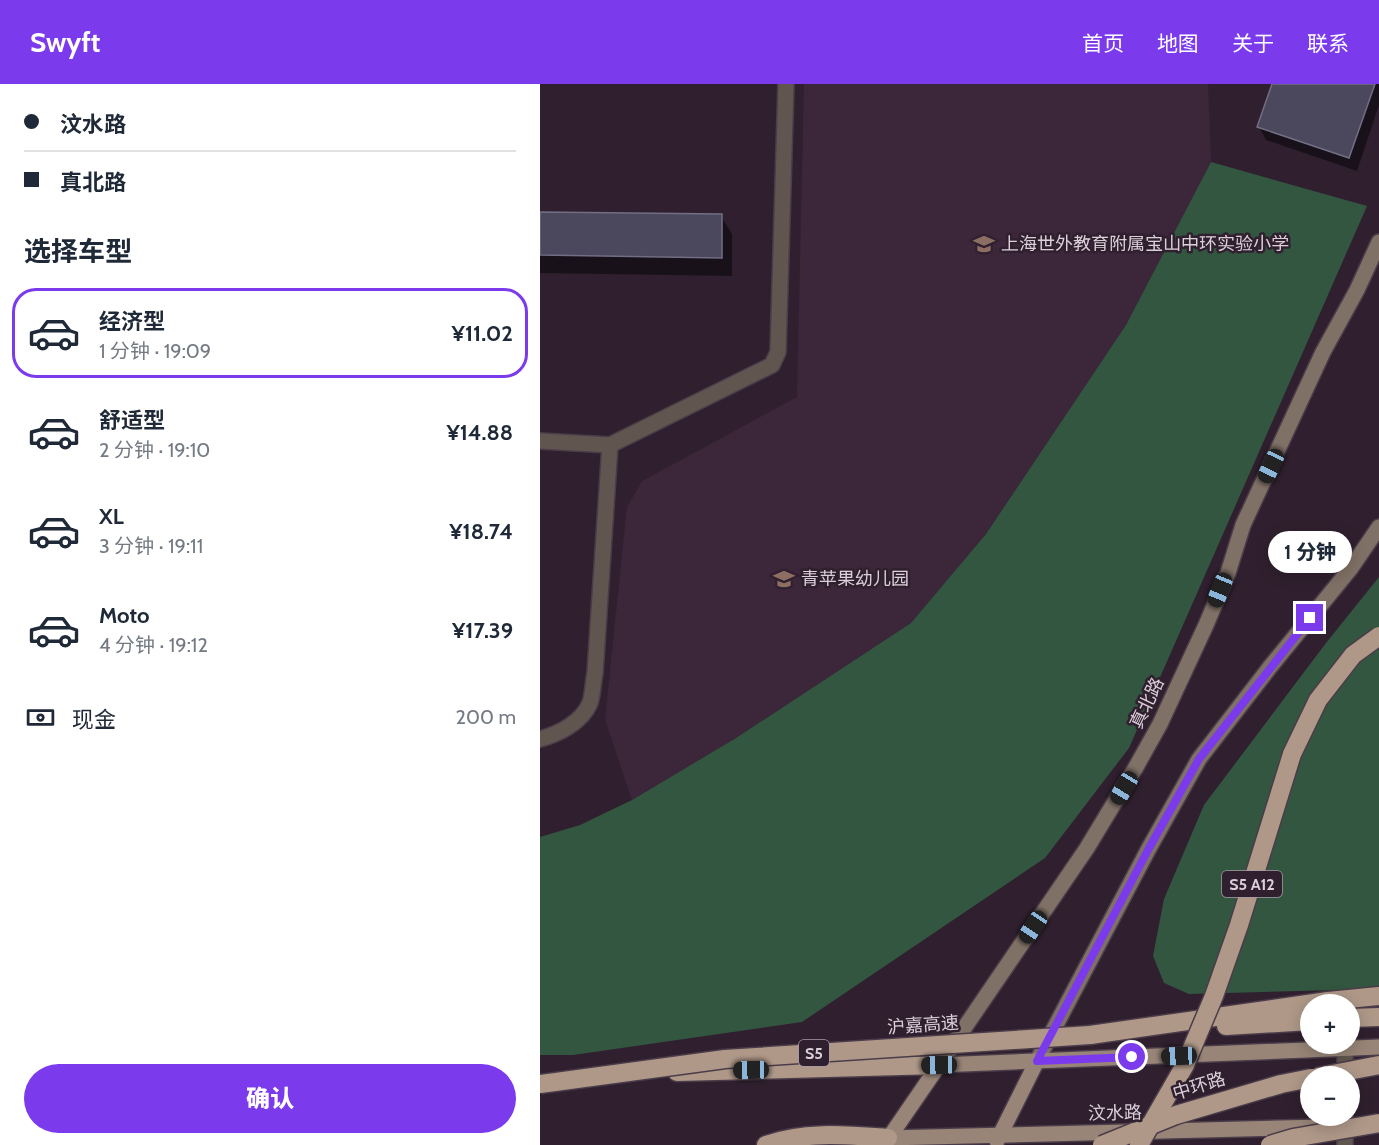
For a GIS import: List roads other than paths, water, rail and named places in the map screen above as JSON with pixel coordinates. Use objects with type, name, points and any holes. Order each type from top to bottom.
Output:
[{"type":"highway","name":"S5 A12","points":[[1140,1145],[1185,1065],[1214,996],[1239,925],[1292,754],[1318,700],[1353,655],[1379,636]]},
{"type":"highway","points":[[1090,1035],[1328,1001],[1379,996]]},
{"type":"highway","points":[[1360,1018],[1379,1017]]},
{"type":"highway","name":"沪嘉高速","points":[[540,1084],[725,1059],[1300,1022]]},
{"type":"highway","points":[[540,1075],[939,1065]]},
{"type":"highway","points":[[1360,1069],[1379,1065]]},
{"type":"highway","name":"中环路","points":[[1102,1145],[1176,1114],[1300,1080]]},
{"type":"highway","points":[[1270,1145],[1293,1138],[1379,1124]]},
{"type":"highway","points":[[766,1145],[782,1139],[836,1135],[886,1141]]},
{"type":"main road","points":[[1360,1049],[1379,1047]]},
{"type":"main road","points":[[939,1065],[1300,1052]]},
{"type":"main road","points":[[998,1140],[1037,1061]]},
{"type":"main road","name":"真北路","points":[[886,1141],[939,1065]]},
{"type":"main road","name":"汶水路","points":[[1360,1122],[1379,1124]]},
{"type":"main road","name":"汶水路","points":[[886,1141],[998,1140],[1300,1123]]},
{"type":"street","points":[[540,441],[610,445],[772,365],[778,352],[786,84]]},
{"type":"street","name":"真北路","points":[[939,1065],[1087,848],[1155,733],[1228,573],[1243,525],[1323,352],[1357,290],[1379,242]]},
{"type":"street","points":[[540,740],[577,722],[590,703],[595,673],[610,445]]},
{"type":"street","points":[[1037,1061],[1148,850],[1199,759],[1351,568],[1379,527]]},
{"type":"street","points":[[1345,1126],[1345,1145]]},
{"type":"place","name":"上海世外教育附属宝山中环实验小学","points":[[984,244]]},
{"type":"place","name":"青苹果幼儿园","points":[[784,579]]}]
